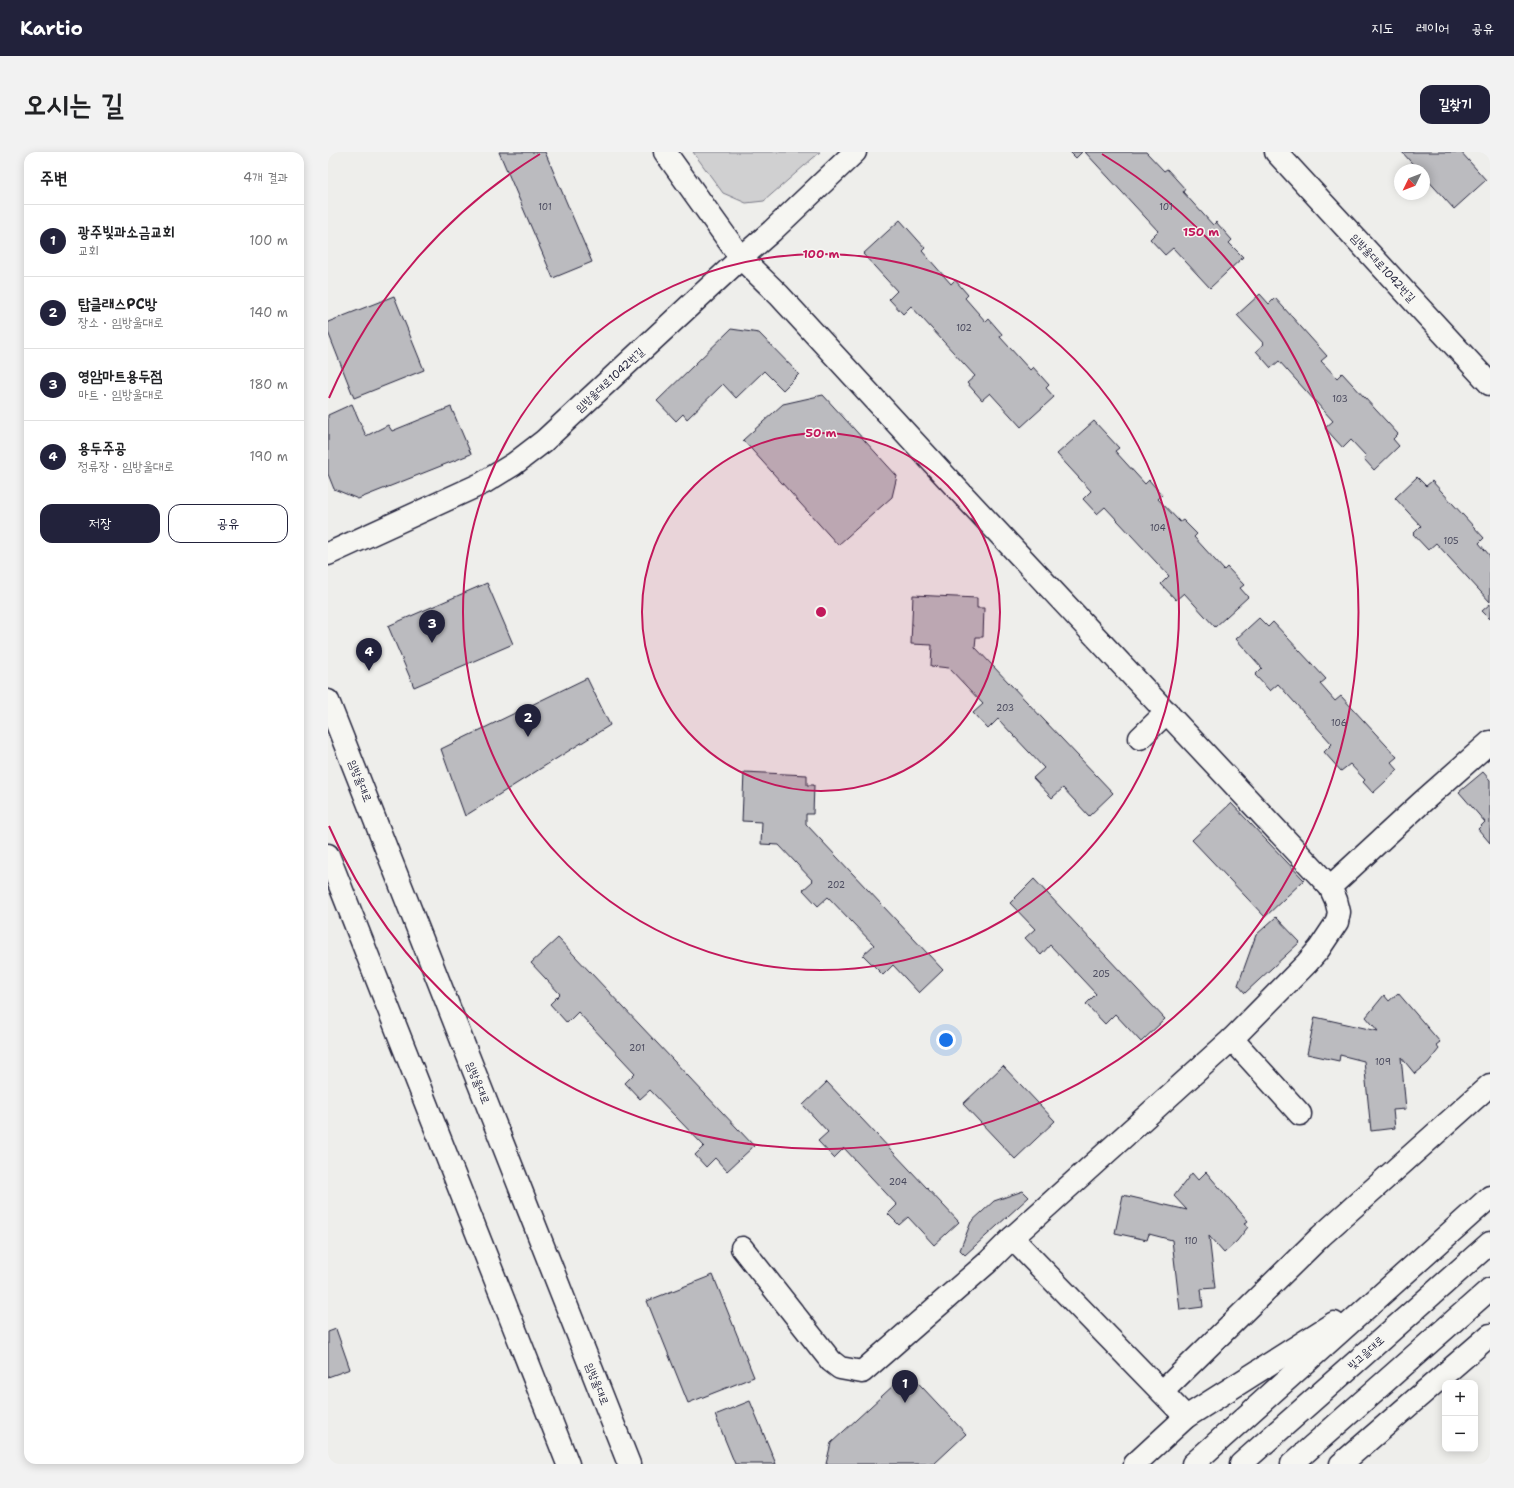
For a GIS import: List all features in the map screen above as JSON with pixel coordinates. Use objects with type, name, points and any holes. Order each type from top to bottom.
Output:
[{"type":"street","points":[[665,152],[741,258],[780,295],[948,478],[1330,887],[1336,900],[1339,912],[1337,922],[1319,949],[1232,1039],[1012,1238],[988,1262],[862,1372],[840,1368],[831,1361],[742,1248]]},
{"type":"street","name":"임방울대로1042번길","points":[[328,554],[483,483],[514,464],[544,441],[772,231],[855,152]]},
{"type":"street","name":"임방울대로1042번길","points":[[1276,152],[1490,384]]},
{"type":"street","name":"임방울대로","points":[[328,701],[629,1464]]},
{"type":"street","points":[[1140,738],[1167,712]]},
{"type":"street","points":[[1330,887],[1490,742]]},
{"type":"street","points":[[328,855],[568,1464]]},
{"type":"street","points":[[1232,1039],[1300,1114]]},
{"type":"street","points":[[1162,1392],[1321,1236],[1490,1085]]},
{"type":"street","points":[[1193,1464],[1490,1197]]},
{"type":"street","points":[[1012,1238],[1186,1417]]},
{"type":"street","name":"빛고을대로","points":[[1241,1464],[1490,1243]]},
{"type":"street","points":[[1138,1462],[1186,1417],[1387,1289]]},
{"type":"street","points":[[1292,1464],[1490,1289]]},
{"type":"street","points":[[1341,1464],[1490,1335]]},
{"type":"street","points":[[533,1377],[555,1464]]},
{"type":"shaded area","points":[[693,152],[820,152],[764,201],[746,203],[723,193]]},
{"type":"building","points":[[499,152],[545,152],[592,262],[553,278]]},
{"type":"building","points":[[1070,152],[1082,152],[1076,158]]},
{"type":"building","points":[[1085,152],[1146,152],[1164,171],[1167,169],[1185,189],[1183,192],[1213,225],[1216,222],[1232,240],[1229,243],[1243,257],[1210,288],[1173,248],[1165,255],[1150,239],[1158,231]]},
{"type":"building","points":[[1402,152],[1461,152],[1486,180],[1454,209],[1430,183],[1430,164],[1413,164]]},
{"type":"building","points":[[900,220],[925,248],[922,251],[951,284],[955,280],[968,295],[965,298],[986,322],[989,319],[1002,334],[1000,337],[1030,370],[1033,367],[1049,385],[1046,388],[1054,397],[1021,427],[990,393],[982,400],[967,383],[975,376],[911,306],[903,314],[889,299],[897,291],[863,254]]},
{"type":"building","points":[[1260,294],[1269,304],[1275,298],[1327,356],[1321,361],[1337,378],[1342,373],[1398,434],[1393,439],[1399,446],[1374,470],[1364,459],[1366,456],[1351,440],[1343,448],[1325,428],[1333,421],[1279,361],[1271,368],[1256,351],[1264,344],[1237,315]]},
{"type":"building","points":[[394,296],[424,370],[354,398],[328,332],[328,322]]},
{"type":"building","points":[[731,329],[759,333],[799,374],[783,390],[764,371],[736,398],[723,384],[687,419],[683,414],[676,421],[657,401]]},
{"type":"building","points":[[823,395],[897,476],[892,497],[838,545],[743,440],[783,404]]},
{"type":"building","points":[[352,404],[366,436],[388,425],[392,431],[451,407],[471,454],[358,499],[334,489],[328,474],[328,415]]},
{"type":"building","points":[[1094,421],[1119,448],[1115,451],[1145,484],[1149,480],[1162,495],[1158,499],[1180,522],[1183,520],[1197,534],[1194,537],[1224,570],[1227,567],[1244,585],[1240,588],[1248,597],[1215,627],[1184,593],[1176,600],[1161,584],[1169,576],[1105,507],[1097,514],[1083,499],[1091,491],[1057,454]]},
{"type":"building","points":[[1417,477],[1426,486],[1432,481],[1484,538],[1479,543],[1490,556],[1490,602],[1436,543],[1428,550],[1413,534],[1421,526],[1395,498]]},
{"type":"building","points":[[487,583],[513,644],[414,687],[388,626]]},
{"type":"building","points":[[913,595],[977,598],[977,608],[984,608],[983,637],[976,637],[975,647],[1113,793],[1089,816],[1063,788],[1052,798],[1033,778],[1044,768],[998,719],[988,729],[973,713],[983,704],[949,668],[931,666],[932,645],[911,644]]},
{"type":"building","points":[[1490,604],[1490,619],[1482,611]]},
{"type":"building","points":[[1259,618],[1268,627],[1273,622],[1326,679],[1320,684],[1335,701],[1341,696],[1397,757],[1391,762],[1398,770],[1373,793],[1363,782],[1365,780],[1350,764],[1341,771],[1324,752],[1332,744],[1278,684],[1270,691],[1255,675],[1262,668],[1236,639]]},
{"type":"building","points":[[587,678],[610,725],[465,816],[441,749]]},
{"type":"building","points":[[744,772],[807,775],[807,785],[814,785],[813,814],[806,814],[806,824],[943,970],[919,993],[893,965],[883,975],[863,955],[874,945],[828,897],[818,906],[803,890],[813,881],[779,845],[761,844],[762,822],[742,821]]},
{"type":"building","points":[[1483,772],[1490,780],[1490,843],[1478,829],[1485,822],[1459,792]]},
{"type":"building","points":[[1231,803],[1304,880],[1265,917],[1192,840]]},
{"type":"building","points":[[1034,879],[1165,1019],[1141,1042],[1115,1014],[1105,1024],[1086,1004],[1096,994],[1050,945],[1041,955],[1025,938],[1035,929],[1010,903]]},
{"type":"building","points":[[1276,917],[1300,942],[1245,993],[1238,985],[1256,935]]},
{"type":"building","points":[[558,938],[754,1146],[727,1171],[715,1158],[706,1167],[695,1155],[704,1146],[650,1090],[640,1099],[625,1083],[635,1073],[578,1012],[567,1023],[550,1004],[560,994],[531,963]]},
{"type":"building","points":[[1398,993],[1440,1042],[1436,1045],[1439,1049],[1428,1063],[1415,1074],[1401,1057],[1406,1109],[1393,1110],[1395,1128],[1371,1131],[1364,1061],[1340,1055],[1339,1061],[1307,1054],[1315,1017],[1378,1031],[1366,1017],[1384,995],[1389,1001]]},
{"type":"building","points":[[1003,1066],[1055,1121],[1015,1159],[963,1104]]},
{"type":"building","points":[[827,1082],[959,1222],[934,1245],[908,1217],[899,1225],[888,1214],[897,1205],[844,1148],[834,1158],[818,1141],[828,1132],[803,1105]]},
{"type":"building","points":[[1206,1172],[1248,1221],[1244,1224],[1248,1227],[1237,1241],[1224,1253],[1209,1236],[1215,1288],[1201,1289],[1203,1307],[1180,1310],[1172,1240],[1149,1234],[1147,1240],[1115,1233],[1123,1195],[1187,1210],[1174,1196],[1192,1173],[1198,1180]]},
{"type":"building","points":[[1023,1191],[1029,1197],[965,1255],[960,1250],[971,1222],[994,1201]]},
{"type":"building","points":[[713,1275],[754,1377],[688,1403],[647,1301]]},
{"type":"building","points":[[336,1329],[350,1369],[328,1377],[328,1332]]},
{"type":"building","points":[[908,1372],[966,1434],[934,1464],[826,1464],[831,1443]]},
{"type":"building","points":[[750,1401],[776,1464],[735,1464],[715,1415]]},
{"type":"place","name":"영암마트용두점","points":[[432,643]]},
{"type":"place","name":"용두주공","points":[[369,671]]},
{"type":"place","name":"탑클래스PC방","points":[[528,737]]},
{"type":"place","name":"광주빛과소금교회","points":[[905,1403]]}]
